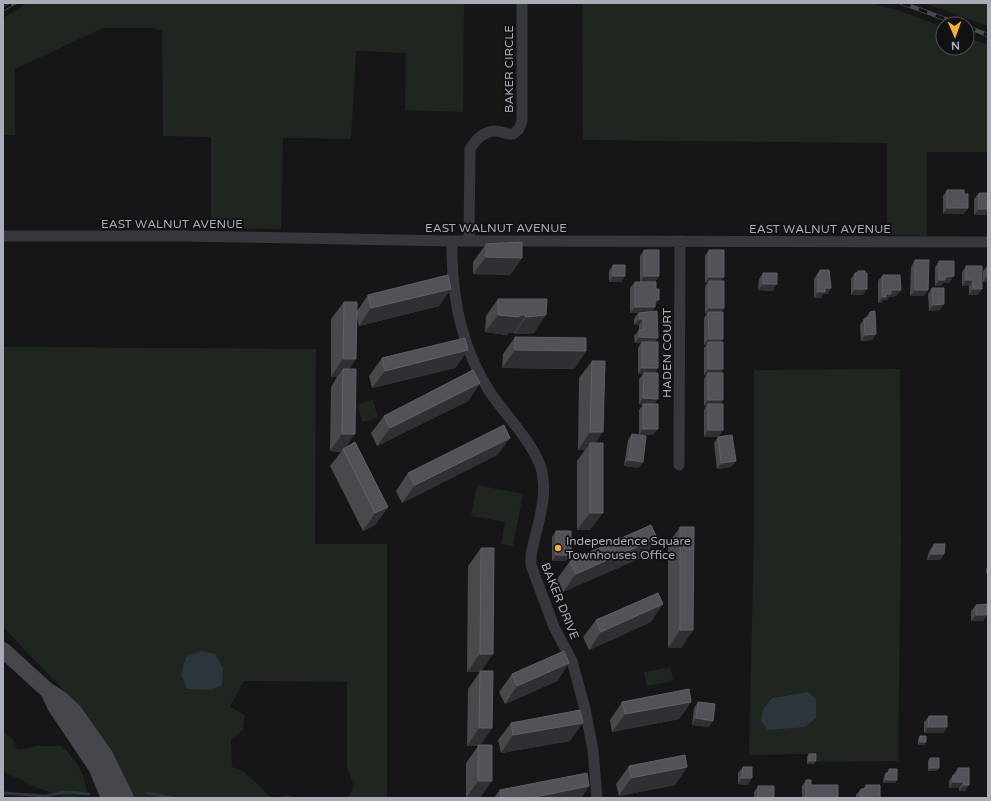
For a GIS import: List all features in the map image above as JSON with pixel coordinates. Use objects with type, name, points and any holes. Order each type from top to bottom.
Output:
[{"type":"main road","points":[[3,650],[47,690],[74,711],[92,735],[113,769],[126,798]]},
{"type":"main road","points":[[47,690],[55,706],[96,767],[107,794]]},
{"type":"street","name":"BAKER CIRCLE","points":[[469,241],[470,149],[474,141],[484,133],[496,131],[512,134],[519,129],[522,121],[522,3]]},
{"type":"street","name":"EAST WALNUT AVENUE","points":[[3,236],[182,236],[452,241],[988,242]]},
{"type":"street","name":"BAKER DRIVE","points":[[452,241],[452,267],[456,300],[460,324],[468,349],[488,388],[532,450],[542,471],[544,494],[531,556],[531,565],[554,627],[574,668],[585,709],[593,750],[597,798]]},
{"type":"street","name":"HADEN COURT","points":[[679,465],[680,241]]},
{"type":"shaded area","points":[[27,3],[464,3],[463,112],[405,110],[406,53],[356,51],[351,139],[283,138],[281,229],[211,228],[211,137],[163,136],[162,30],[154,28],[103,28],[15,69],[15,135],[3,135],[3,18]]},
{"type":"shaded area","points":[[582,3],[872,3],[906,13],[935,24],[935,56],[975,56],[975,40],[988,45],[988,152],[927,152],[927,236],[887,235],[887,143],[583,140]]},
{"type":"shaded area","points":[[924,3],[988,3],[988,26],[975,21],[975,16],[960,16]]},
{"type":"shaded area","points":[[3,347],[316,349],[315,544],[387,544],[387,798],[348,798],[354,786],[347,767],[347,682],[244,681],[230,707],[245,715],[243,730],[231,740],[232,767],[243,771],[272,798],[134,798],[127,783],[74,701],[3,627]]},
{"type":"shaded area","points":[[900,369],[901,543],[898,761],[817,762],[817,754],[749,755],[754,535],[754,370]],"holes":[[[808,692],[769,730],[761,721],[763,709],[772,698]]]},
{"type":"shaded area","points":[[373,400],[378,418],[362,422],[358,404]]},
{"type":"shaded area","points":[[477,485],[523,494],[513,546],[501,544],[505,522],[471,516]]},
{"type":"shaded area","points":[[202,651],[215,654],[223,668],[222,685],[211,690],[187,689],[181,675],[186,657]]},
{"type":"shaded area","points":[[671,667],[673,681],[647,686],[644,672]]},
{"type":"shaded area","points":[[808,692],[816,699],[816,718],[805,727],[768,730],[761,721],[763,709],[772,698]]},
{"type":"shaded area","points":[[3,732],[13,739],[17,750],[37,746],[61,746],[76,762],[85,781],[87,795],[68,798],[35,787],[3,771]]},
{"type":"shaded area","points":[[289,795],[296,798],[272,798]]},
{"type":"building","points":[[947,190],[964,190],[964,194],[968,194],[968,208],[947,208]]},
{"type":"building","points":[[979,193],[988,193],[988,209],[978,209]]},
{"type":"building","points":[[522,242],[522,258],[486,257],[486,244]]},
{"type":"building","points":[[644,250],[659,250],[659,276],[644,276]]},
{"type":"building","points":[[709,250],[724,250],[724,277],[709,277]]},
{"type":"building","points":[[915,260],[929,260],[928,290],[915,290]]},
{"type":"building","points":[[939,261],[954,261],[954,276],[945,277],[945,280],[939,280]]},
{"type":"building","points":[[613,265],[625,265],[625,276],[613,276]]},
{"type":"building","points":[[966,266],[982,266],[982,289],[973,289],[973,280],[966,280]]},
{"type":"building","points":[[820,270],[829,270],[831,288],[825,288],[825,292],[818,292],[818,273],[820,273]]},
{"type":"building","points":[[858,271],[865,271],[865,273],[867,273],[867,289],[855,289],[855,273],[858,273]]},
{"type":"building","points":[[763,273],[777,273],[777,284],[763,284]]},
{"type":"building","points":[[448,275],[451,289],[371,308],[368,295]]},
{"type":"building","points":[[883,275],[900,275],[901,290],[891,290],[891,294],[886,294],[886,297],[882,297]]},
{"type":"building","points":[[709,281],[724,281],[724,308],[709,308]]},
{"type":"building","points":[[635,282],[656,282],[656,289],[659,289],[659,300],[655,300],[655,307],[635,307]]},
{"type":"building","points":[[932,288],[944,288],[944,304],[933,305]]},
{"type":"building","points":[[498,299],[547,299],[546,315],[526,317],[526,315],[519,315],[519,317],[498,315]]},
{"type":"building","points":[[344,302],[357,302],[356,359],[343,359]]},
{"type":"building","points":[[657,311],[658,338],[639,337],[639,330],[643,330],[643,319],[639,319],[639,313]]},
{"type":"building","points":[[875,311],[876,334],[865,335],[864,319],[870,318],[870,312]]},
{"type":"building","points":[[708,312],[723,312],[723,339],[709,339]]},
{"type":"building","points":[[515,337],[586,338],[586,351],[515,350]]},
{"type":"building","points":[[465,338],[468,350],[385,371],[382,358]]},
{"type":"building","points":[[642,342],[658,342],[658,368],[642,368]]},
{"type":"building","points":[[708,342],[723,342],[723,369],[708,369]]},
{"type":"building","points":[[592,361],[605,361],[603,432],[590,432]]},
{"type":"building","points":[[343,369],[356,369],[355,434],[342,434]]},
{"type":"building","points":[[473,370],[480,383],[390,428],[384,416]]},
{"type":"building","points":[[644,373],[658,373],[658,399],[643,398]]},
{"type":"building","points":[[708,373],[723,373],[723,400],[708,400]]},
{"type":"building","points":[[643,404],[658,404],[658,429],[643,429]]},
{"type":"building","points":[[708,404],[723,404],[723,430],[708,430]]},
{"type":"building","points":[[504,425],[510,438],[415,485],[408,473]]},
{"type":"building","points":[[632,434],[646,436],[643,462],[628,460]]},
{"type":"building","points":[[732,435],[736,461],[721,463],[718,437]]},
{"type":"building","points":[[355,442],[388,507],[375,513],[343,449]]},
{"type":"building","points":[[590,443],[603,443],[603,513],[590,513]]},
{"type":"building","points":[[651,525],[657,538],[576,574],[570,561]]},
{"type":"building","points":[[680,527],[694,527],[693,630],[680,630]]},
{"type":"building","points":[[556,531],[571,531],[571,555],[556,555]]},
{"type":"building","points":[[934,544],[945,544],[944,554],[932,554]]},
{"type":"building","points":[[481,548],[494,548],[493,654],[480,654]]},
{"type":"building","points":[[658,593],[663,604],[601,632],[596,620]]},
{"type":"building","points":[[987,604],[987,615],[976,615],[976,605]]},
{"type":"building","points":[[564,651],[569,663],[517,686],[512,674]]},
{"type":"building","points":[[480,671],[493,671],[492,728],[479,728]]},
{"type":"building","points":[[689,689],[691,702],[625,714],[622,702]]},
{"type":"building","points":[[698,702],[715,704],[713,721],[696,718]]},
{"type":"building","points":[[580,710],[583,723],[513,735],[511,723]]},
{"type":"building","points":[[929,716],[947,716],[947,727],[928,727]]},
{"type":"building","points":[[920,736],[926,736],[926,742],[920,742]]},
{"type":"building","points":[[478,745],[492,745],[492,781],[478,781]]},
{"type":"building","points":[[809,754],[816,754],[816,761],[809,761]]},
{"type":"building","points":[[685,755],[687,767],[631,778],[629,766]]},
{"type":"building","points":[[930,758],[939,758],[939,768],[930,768]]},
{"type":"building","points":[[743,767],[752,767],[752,778],[742,778]]},
{"type":"building","points":[[958,768],[969,768],[969,785],[964,785],[964,782],[953,782],[953,775],[958,775]]},
{"type":"building","points":[[889,769],[897,769],[897,780],[886,780],[886,773],[889,773]]},
{"type":"building","points":[[587,773],[589,786],[530,798],[501,798],[500,790]]},
{"type":"building","points":[[806,780],[811,780],[811,785],[838,785],[838,798],[806,798]]},
{"type":"building","points":[[866,785],[880,785],[880,798],[866,798],[860,796],[861,789],[866,789]]},
{"type":"building","points":[[758,786],[774,786],[774,798],[758,798]]},
{"type":"waterway","points":[[3,793],[45,796],[66,792],[89,794]]},
{"type":"waterway","points":[[147,793],[173,798]]},
{"type":"railway","points":[[3,9],[14,3]]},
{"type":"railway","points":[[902,3],[937,16]]},
{"type":"railway","points":[[975,30],[988,35]]},
{"type":"place","name":"Independence Square Townhouses Office","points":[[558,548]]}]
